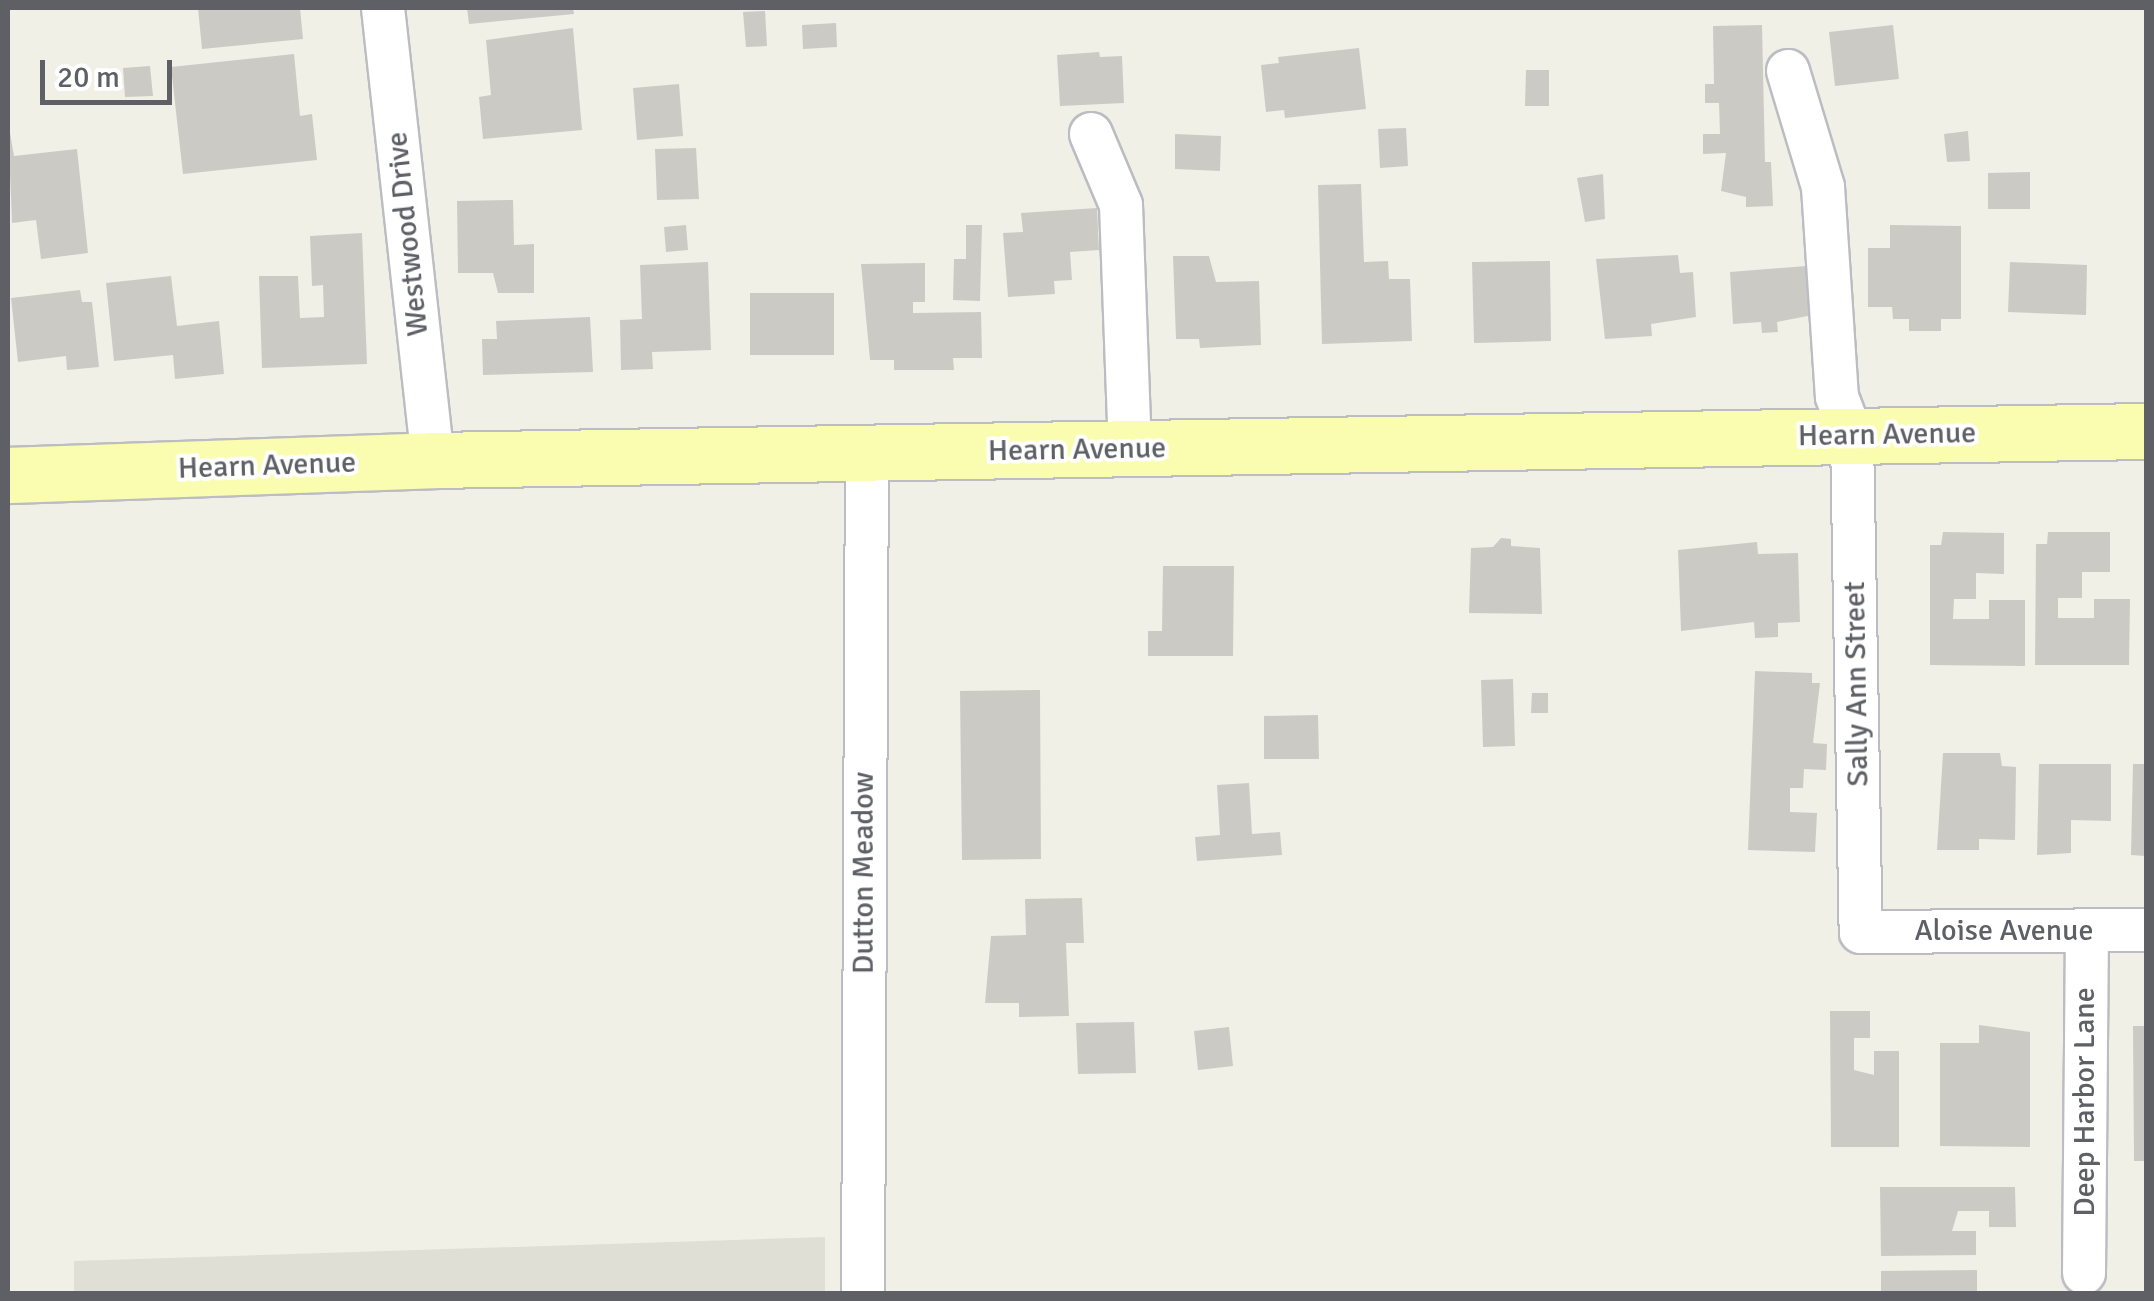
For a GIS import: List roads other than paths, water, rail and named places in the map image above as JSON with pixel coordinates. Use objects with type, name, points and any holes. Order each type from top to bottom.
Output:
[{"type":"main road","name":"Hearn Avenue","points":[[8,474],[433,460],[2146,430]]},
{"type":"street","name":"Westwood Drive","points":[[384,8],[433,460]]},
{"type":"street","name":"Sally Ann Street","points":[[1788,71],[1823,187],[1837,397],[1852,436],[1861,932]]},
{"type":"street","points":[[1091,134],[1121,206],[1130,449]]},
{"type":"street","name":"Dutton Meadow","points":[[863,1294],[867,453]]},
{"type":"street","name":"Aloise Avenue","points":[[1861,932],[2146,930]]},
{"type":"street","name":"Deep Harbor Lane","points":[[2084,1272],[2087,931]]}]
